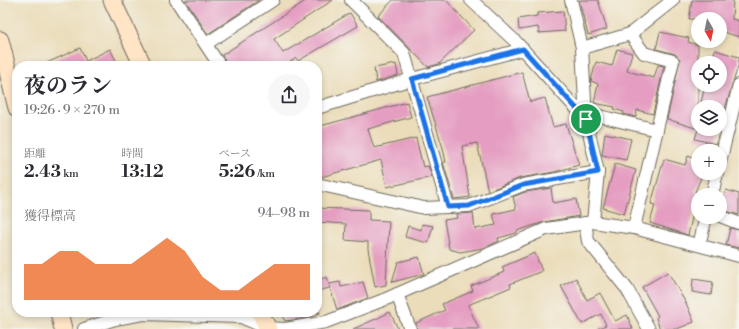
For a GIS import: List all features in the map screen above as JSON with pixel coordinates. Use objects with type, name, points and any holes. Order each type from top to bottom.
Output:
[{"type":"main road","points":[[112,0],[141,61]]},
{"type":"main road","points":[[0,40],[12,88]]},
{"type":"main road","points":[[60,317],[63,329]]},
{"type":"main road","points":[[262,317],[267,329]]},
{"type":"street","points":[[176,0],[217,61]]},
{"type":"street","points":[[206,44],[273,0]]},
{"type":"street","points":[[351,0],[404,53],[448,207]]},
{"type":"street","points":[[471,0],[523,49],[586,119]]},
{"type":"street","points":[[571,0],[582,48],[586,119],[598,172],[589,222],[588,241],[627,289],[649,329]]},
{"type":"street","points":[[582,48],[630,34],[673,0]]},
{"type":"street","points":[[630,34],[644,53],[673,61],[634,228]]},
{"type":"street","points":[[322,106],[412,79],[523,49]]},
{"type":"street","points":[[724,144],[739,85]]},
{"type":"street","points":[[586,119],[595,115],[657,130]]},
{"type":"street","points":[[322,185],[424,208],[448,207],[469,206],[523,185],[598,172]]},
{"type":"street","points":[[727,219],[738,223]]},
{"type":"street","points":[[241,317],[267,329],[285,329],[326,322],[397,294],[546,230],[589,222],[634,228],[739,256]]},
{"type":"street","points":[[699,245],[704,224]]},
{"type":"street","points":[[397,294],[410,329]]},
{"type":"street","points":[[84,329],[103,322],[128,317]]},
{"type":"building","points":[[185,0],[259,0],[208,34]]},
{"type":"building","points":[[307,0],[333,0],[274,39],[283,53],[350,13],[358,26],[298,61],[296,58],[292,61],[225,61],[222,55]]},
{"type":"building","points":[[393,0],[446,0],[474,30],[439,64],[428,67],[378,16]]},
{"type":"building","points":[[579,0],[598,0],[607,29],[588,35]]},
{"type":"building","points":[[692,0],[733,0],[732,19],[739,21],[739,37],[727,33],[727,12],[691,12],[691,19],[689,19]]},
{"type":"building","points":[[563,11],[565,31],[539,33],[538,27],[519,30],[518,19],[537,16],[537,13]]},
{"type":"building","points":[[660,32],[689,38],[688,42],[691,43],[691,48],[698,48],[698,56],[691,56],[691,92],[698,92],[698,100],[691,100],[691,127],[667,119],[680,59],[675,54],[656,49]]},
{"type":"building","points":[[80,48],[86,61],[51,61]]},
{"type":"building","points":[[110,49],[116,61],[86,61]]},
{"type":"building","points":[[617,49],[632,53],[627,71],[654,78],[658,65],[664,66],[653,114],[637,110],[636,117],[623,114],[624,112],[614,109],[615,107],[594,103],[598,84],[591,81],[596,62],[612,66]]},
{"type":"building","points":[[715,50],[739,57],[739,63],[727,102],[727,100],[702,100],[703,92],[727,92],[727,56],[713,56]]},
{"type":"building","points":[[396,64],[398,75],[376,82],[374,68]]},
{"type":"building","points":[[522,72],[530,102],[545,98],[553,127],[566,124],[579,165],[554,172],[520,178],[488,191],[477,143],[462,146],[470,197],[454,199],[443,162],[446,162],[443,148],[427,97]]},
{"type":"building","points":[[407,102],[411,117],[368,129],[374,148],[416,138],[423,167],[428,166],[432,177],[387,187],[381,160],[322,177],[322,126]]},
{"type":"building","points":[[605,133],[631,139],[626,160],[602,155]]},
{"type":"building","points":[[696,136],[718,136],[716,144],[695,139]]},
{"type":"building","points":[[688,156],[691,157],[691,180],[700,180],[697,188],[691,188],[691,222],[688,235],[650,223],[655,205],[651,204],[664,159],[685,165]]},
{"type":"building","points":[[615,164],[636,170],[624,214],[603,208]]},
{"type":"building","points":[[551,188],[553,203],[576,199],[579,216],[544,222],[517,231],[517,233],[498,238],[499,241],[484,248],[460,252],[449,249],[444,220],[457,218],[456,214],[473,213],[475,229],[496,225],[493,214],[516,209],[513,197],[525,192]]},
{"type":"building","points":[[727,190],[739,194],[739,215],[727,211]]},
{"type":"building","points":[[322,208],[369,210],[369,220],[389,221],[386,285],[375,287],[368,242],[345,240],[346,224],[322,222]]},
{"type":"building","points":[[422,224],[433,226],[428,243],[405,237],[408,226],[421,230]]},
{"type":"building","points":[[730,228],[739,230],[739,248],[726,245]]},
{"type":"building","points":[[535,253],[542,271],[510,284],[511,287],[468,305],[479,329],[417,329],[416,323],[445,310],[442,304],[473,291],[471,286],[504,272],[502,267]]},
{"type":"building","points":[[419,257],[424,274],[392,282],[398,262]]},
{"type":"building","points":[[668,272],[686,303],[694,322],[677,329],[660,329],[656,318],[658,316],[642,287]]},
{"type":"building","points":[[327,277],[330,288],[322,290],[322,278]]},
{"type":"building","points":[[576,278],[587,300],[600,293],[615,321],[627,315],[633,329],[597,329],[606,325],[601,314],[582,324],[561,286]]},
{"type":"building","points":[[693,279],[713,282],[711,295],[692,292]]},
{"type":"building","points":[[340,282],[341,287],[363,282],[368,298],[337,310],[329,284]]},
{"type":"building","points":[[390,312],[398,329],[353,329],[378,318]]},
{"type":"building","points":[[283,317],[310,317],[307,318],[285,321]]},
{"type":"route","points":[[523,49],[586,119],[598,172],[523,185],[469,206],[448,207],[412,79],[523,49]]}]
